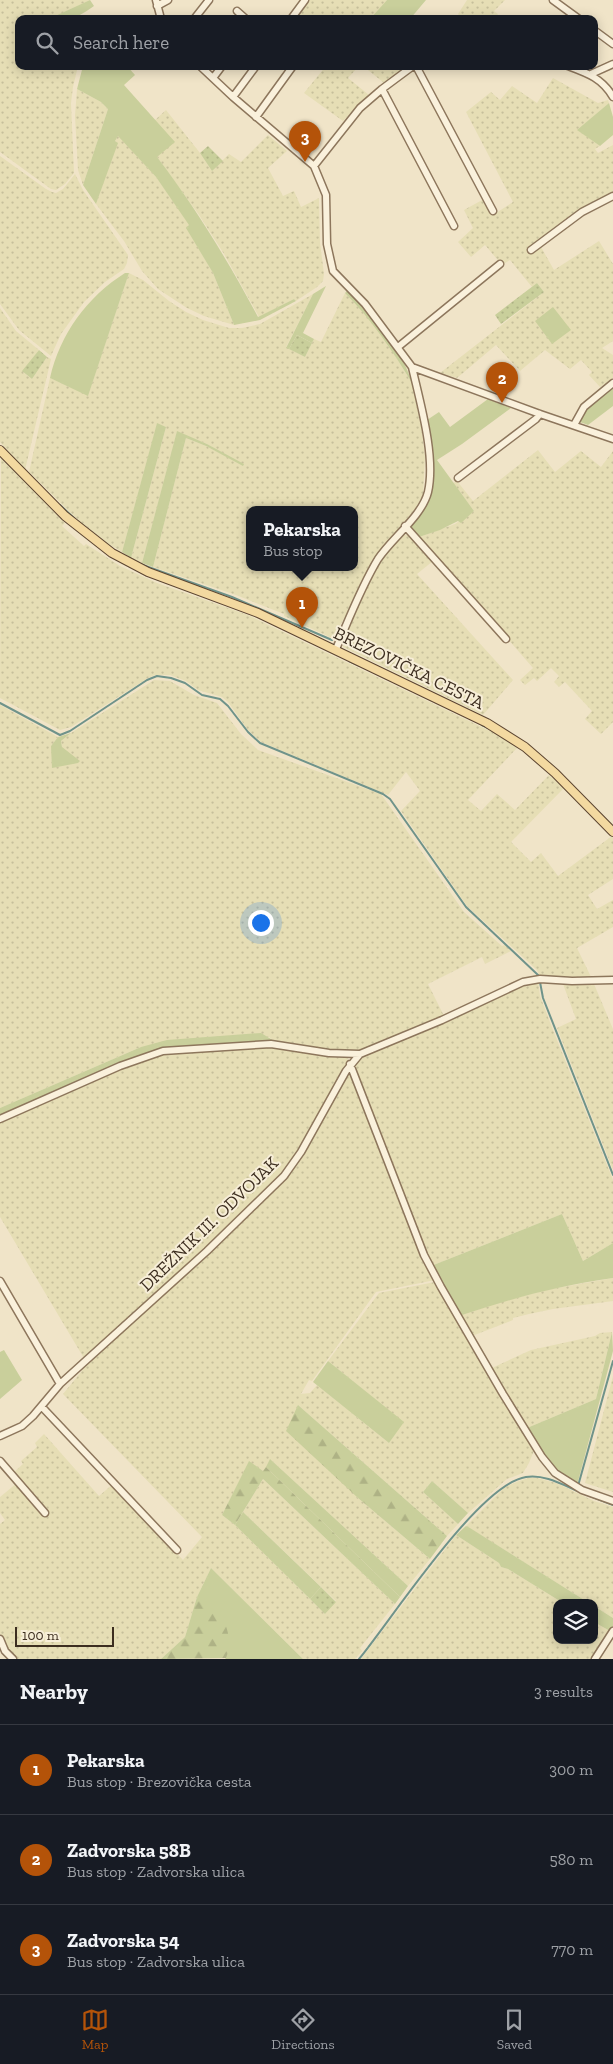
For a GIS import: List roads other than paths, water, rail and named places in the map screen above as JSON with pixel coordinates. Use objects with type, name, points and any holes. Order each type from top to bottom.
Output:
[{"type":"main road","name":"BREZOVIČKA CESTA","points":[[0,450],[65,516],[99,544],[118,556],[148,572],[238,604],[336,649],[487,723],[525,747],[555,773],[613,832]]},
{"type":"street","points":[[157,3],[168,0]]},
{"type":"street","points":[[197,15],[209,0]]},
{"type":"street","points":[[294,15],[305,0]]},
{"type":"street","points":[[553,0],[574,15]]},
{"type":"street","points":[[237,11],[242,15]]},
{"type":"street","points":[[598,33],[613,44]]},
{"type":"street","points":[[591,74],[613,64]]},
{"type":"street","points":[[204,70],[233,98],[314,166],[326,195],[327,244],[333,271],[365,304],[412,367],[425,425],[429,487],[425,500],[378,560],[336,649]]},
{"type":"street","points":[[213,78],[219,70]]},
{"type":"street","points":[[233,98],[253,70]]},
{"type":"street","points":[[256,116],[290,70]]},
{"type":"street","points":[[314,166],[352,116],[382,89],[409,70]]},
{"type":"street","points":[[417,70],[493,211]]},
{"type":"street","points":[[580,70],[591,74],[606,86],[613,97]]},
{"type":"street","points":[[382,89],[454,226]]},
{"type":"street","points":[[531,250],[582,212],[613,196]]},
{"type":"street","points":[[398,347],[500,264]]},
{"type":"street","points":[[412,367],[540,414],[613,438]]},
{"type":"street","points":[[574,425],[584,407],[613,383]]},
{"type":"street","points":[[458,478],[540,414]]},
{"type":"street","points":[[405,526],[506,639]]},
{"type":"street","points":[[0,1119],[120,1066],[163,1051],[271,1044],[328,1053],[360,1054],[442,1020],[523,982],[540,979],[572,982],[613,980]]},
{"type":"street","name":"DREŽNIK III. ODVOJAK","points":[[0,1436],[22,1426],[60,1384],[207,1251],[284,1176],[301,1152],[350,1064],[360,1054]]},
{"type":"street","points":[[350,1064],[424,1255],[440,1287],[503,1394],[545,1462],[554,1473],[582,1490],[613,1501]]},
{"type":"street","points":[[0,1281],[60,1384]]},
{"type":"street","points":[[42,1406],[177,1550]]},
{"type":"street","points":[[0,1461],[45,1513]]},
{"type":"street","points":[[595,1659],[613,1630]]},
{"type":"street","points":[[0,1639],[5,1651],[13,1659]]},
{"type":"waterway","points":[[60,505],[75,519]]},
{"type":"waterway","points":[[140,564],[232,597],[332,640],[336,636]]},
{"type":"waterway","points":[[349,661],[360,666]]},
{"type":"waterway","points":[[0,703],[60,735],[70,731],[147,680],[157,676],[185,683],[202,695],[220,699],[260,743],[383,794],[390,799],[466,907],[538,975]]},
{"type":"waterway","points":[[482,725],[488,728]]},
{"type":"waterway","points":[[540,982],[543,998],[613,1175]]},
{"type":"waterway","points":[[578,1486],[613,1361]]},
{"type":"waterway","points":[[359,1659],[461,1527],[485,1503],[507,1485],[533,1476],[554,1481],[580,1492]]},
{"type":"waterway","points":[[585,1494],[613,1505]]},
{"type":"place","name":"Zadvorska 54","points":[[305,162]]},
{"type":"place","name":"Zadvorska 58B","points":[[502,403]]},
{"type":"place","name":"Pekarska","points":[[302,628]]}]
